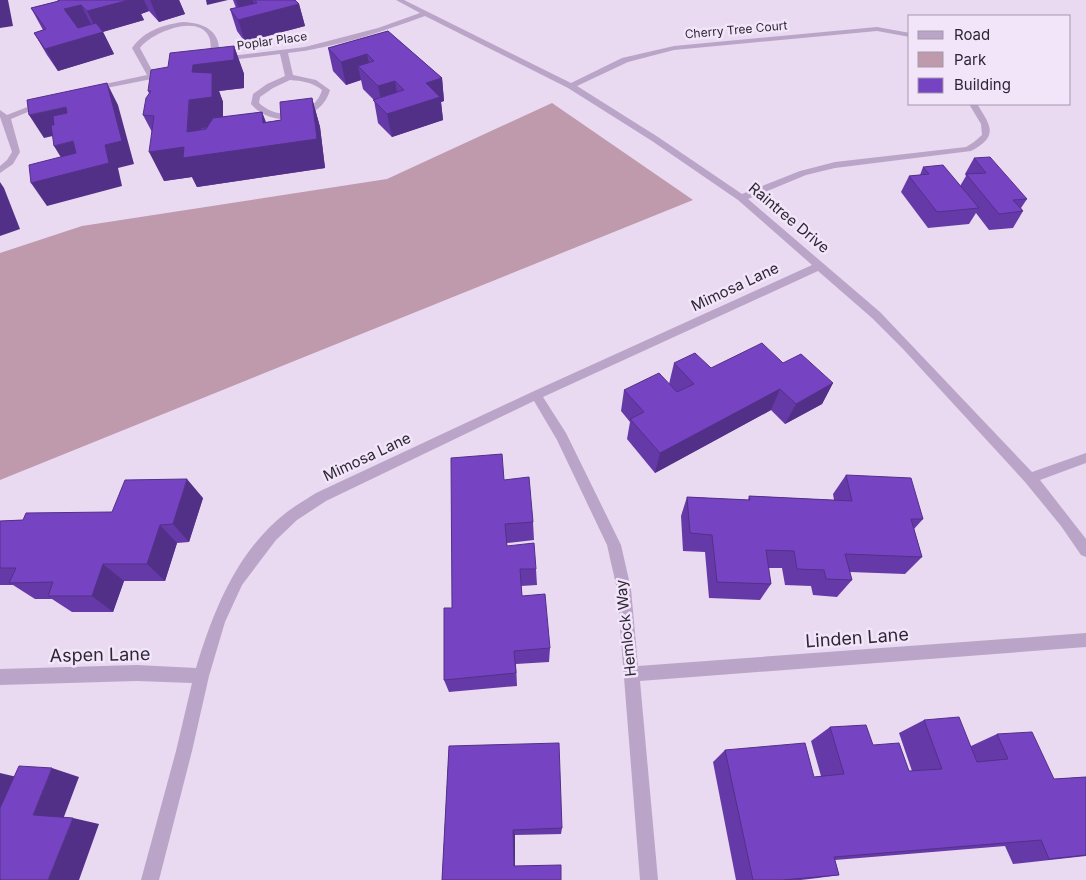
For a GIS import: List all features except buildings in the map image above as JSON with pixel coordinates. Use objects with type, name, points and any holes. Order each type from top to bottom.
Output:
[{"type":"street","name":"Raintree Drive","points":[[399,0],[570,86],[656,139],[741,198],[820,266],[907,346],[1030,478],[1086,550]]},
{"type":"street","name":"Poplar Place","points":[[152,77],[136,48],[139,41],[156,30],[181,25],[201,27],[210,32],[213,36],[210,61],[284,53],[381,30],[424,14]]},
{"type":"street","name":"Cherry Tree Court","points":[[570,86],[625,60],[674,48],[877,29],[908,35]]},
{"type":"street","points":[[284,53],[289,77]]},
{"type":"street","points":[[85,91],[171,72]]},
{"type":"street","points":[[289,77],[313,81],[321,85],[326,90],[326,98],[319,106],[298,115],[271,116],[260,111],[255,104],[256,96],[270,86],[289,77]]},
{"type":"street","points":[[0,170],[10,162],[16,152],[3,116],[49,102]]},
{"type":"street","points":[[741,198],[795,176],[835,165],[968,148],[981,143],[987,134],[987,126],[973,105]]},
{"type":"street","name":"Mimosa Lane","points":[[150,880],[184,751],[201,676],[218,621],[237,580],[271,536],[292,516],[321,497],[536,395],[820,266]]},
{"type":"street","name":"Hemlock Way","points":[[536,395],[562,436],[614,545],[624,589],[649,880]]},
{"type":"street","points":[[1030,478],[1086,458]]},
{"type":"street","name":"Linden Lane","points":[[632,674],[1086,640]]},
{"type":"street","name":"Aspen Lane","points":[[0,677],[137,673],[201,676]]},
{"type":"green space","points":[[552,103],[693,200],[0,480],[0,253],[82,226],[387,179]]}]
